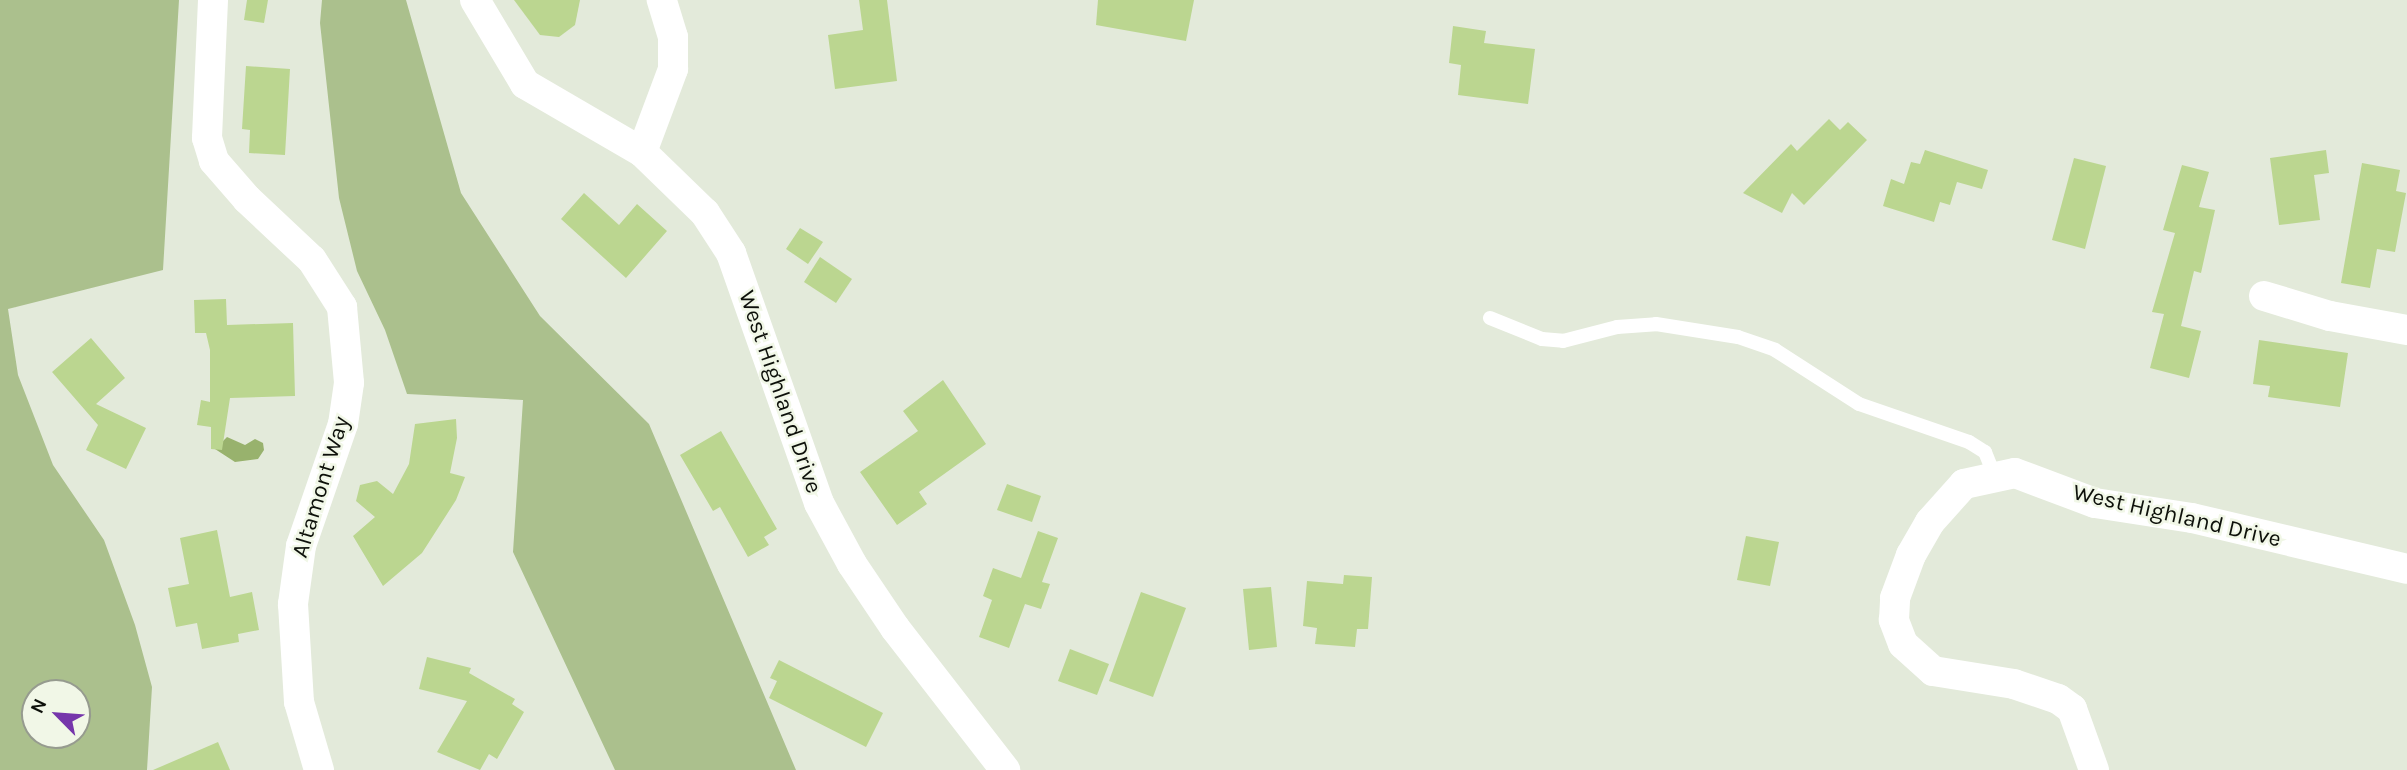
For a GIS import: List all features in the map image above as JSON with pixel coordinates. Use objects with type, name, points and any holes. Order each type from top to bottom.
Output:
[{"type":"street","name":"Altamont Way","points":[[213,0],[207,138],[214,160],[247,199],[312,260],[342,307],[349,383],[343,424],[301,546],[293,604],[299,702],[319,770]]},
{"type":"street","points":[[475,0],[524,84],[642,152],[673,69],[673,37],[662,0]]},
{"type":"street","name":"West Highland Drive","points":[[642,152],[678,183],[731,253],[814,490],[852,564],[895,628],[1005,770]]},
{"type":"street","points":[[2264,296],[2330,316],[2407,330]]},
{"type":"street","name":"West Highland Drive","points":[[2094,770],[2072,709],[2037,690],[1933,671],[1903,645],[1894,620],[1895,598],[1930,522],[1964,484],[1994,474],[2015,473],[2095,503],[2192,518],[2407,569]]},
{"type":"lane","points":[[1490,318],[1542,339],[1563,341],[1617,327],[1656,324],[1738,337],[1775,350],[1859,404],[1969,442],[1985,452],[1994,474]]},
{"type":"shaded area","points":[[0,0],[179,0],[163,270],[8,309],[18,375],[53,465],[104,540],[135,625],[152,687],[147,770],[0,770]]},
{"type":"shaded area","points":[[322,0],[406,0],[461,193],[540,316],[649,424],[796,770],[615,770],[513,552],[523,400],[407,394],[385,330],[357,271],[339,198],[320,23]]},
{"type":"shaded area","points":[[227,437],[245,445],[255,439],[263,443],[264,450],[258,459],[235,462],[215,449]]},
{"type":"building","points":[[247,0],[268,0],[264,23],[244,20]]},
{"type":"building","points":[[514,0],[580,0],[575,25],[559,37],[540,35]]},
{"type":"building","points":[[859,0],[887,0],[897,81],[835,89],[828,35],[863,30]]},
{"type":"building","points":[[1098,0],[1194,0],[1186,41],[1096,25]]},
{"type":"building","points":[[1453,26],[1486,31],[1484,43],[1535,49],[1528,104],[1458,95],[1461,65],[1449,63]]},
{"type":"building","points":[[246,66],[290,69],[285,155],[249,153],[250,130],[242,129]]},
{"type":"building","points":[[1829,119],[1840,130],[1848,122],[1867,140],[1804,205],[1792,193],[1782,213],[1743,193],[1791,144],[1797,151]]},
{"type":"building","points":[[1925,150],[1988,170],[1982,189],[1957,182],[1950,205],[1940,202],[1934,222],[1883,206],[1891,179],[1904,184],[1911,162],[1920,164]]},
{"type":"building","points":[[2326,150],[2329,173],[2314,175],[2320,220],[2279,225],[2270,158]]},
{"type":"building","points":[[2074,158],[2106,166],[2085,249],[2052,240]]},
{"type":"building","points":[[2362,163],[2400,170],[2396,191],[2406,193],[2395,252],[2377,249],[2370,288],[2341,283]]},
{"type":"building","points":[[2182,165],[2209,172],[2199,207],[2215,210],[2201,273],[2194,271],[2181,326],[2201,331],[2189,378],[2150,368],[2164,314],[2152,312],[2175,233],[2163,230]]},
{"type":"building","points":[[584,193],[619,225],[637,204],[667,231],[626,278],[561,219]]},
{"type":"building","points":[[800,228],[823,242],[808,264],[786,249]]},
{"type":"building","points":[[820,257],[852,279],[836,303],[804,282]]},
{"type":"building","points":[[226,299],[227,325],[293,323],[295,396],[230,398],[222,450],[211,449],[211,427],[197,425],[201,400],[210,402],[210,350],[206,333],[195,333],[194,300]]},
{"type":"building","points":[[91,338],[125,378],[96,404],[146,428],[126,469],[86,450],[98,425],[52,372]]},
{"type":"building","points":[[2259,340],[2348,353],[2340,407],[2268,397],[2270,386],[2253,384]]},
{"type":"building","points":[[943,380],[986,444],[919,492],[927,504],[897,525],[860,472],[918,431],[903,411]]},
{"type":"building","points":[[456,419],[457,438],[450,473],[465,477],[456,500],[422,553],[383,586],[353,536],[375,517],[356,501],[360,485],[377,481],[393,494],[409,464],[415,424]]},
{"type":"building","points":[[721,431],[777,529],[764,537],[769,545],[748,557],[720,507],[713,511],[680,455]]},
{"type":"building","points":[[1007,484],[1041,496],[1032,522],[997,510]]},
{"type":"building","points":[[217,530],[230,597],[252,592],[259,630],[238,634],[239,642],[202,649],[197,623],[176,627],[168,588],[189,584],[180,538]]},
{"type":"building","points":[[1038,531],[1058,538],[1042,582],[1050,584],[1041,609],[1025,604],[1009,648],[979,637],[992,600],[983,596],[993,568],[1021,578]]},
{"type":"building","points":[[1746,536],[1779,542],[1770,586],[1737,580]]},
{"type":"building","points":[[1344,575],[1372,577],[1368,629],[1357,629],[1355,647],[1315,644],[1317,628],[1303,626],[1307,581],[1343,584]]},
{"type":"building","points":[[1271,587],[1277,647],[1249,650],[1243,589]]},
{"type":"building","points":[[1141,592],[1186,608],[1153,697],[1109,681]]},
{"type":"building","points":[[1070,649],[1109,664],[1097,695],[1058,681]]},
{"type":"building","points":[[427,657],[471,668],[469,673],[515,699],[512,704],[524,712],[497,759],[489,754],[480,770],[437,752],[467,701],[419,689]]},
{"type":"building","points":[[779,660],[883,713],[866,747],[769,698],[777,681],[770,678]]},
{"type":"building","points":[[218,742],[230,770],[153,770]]}]
